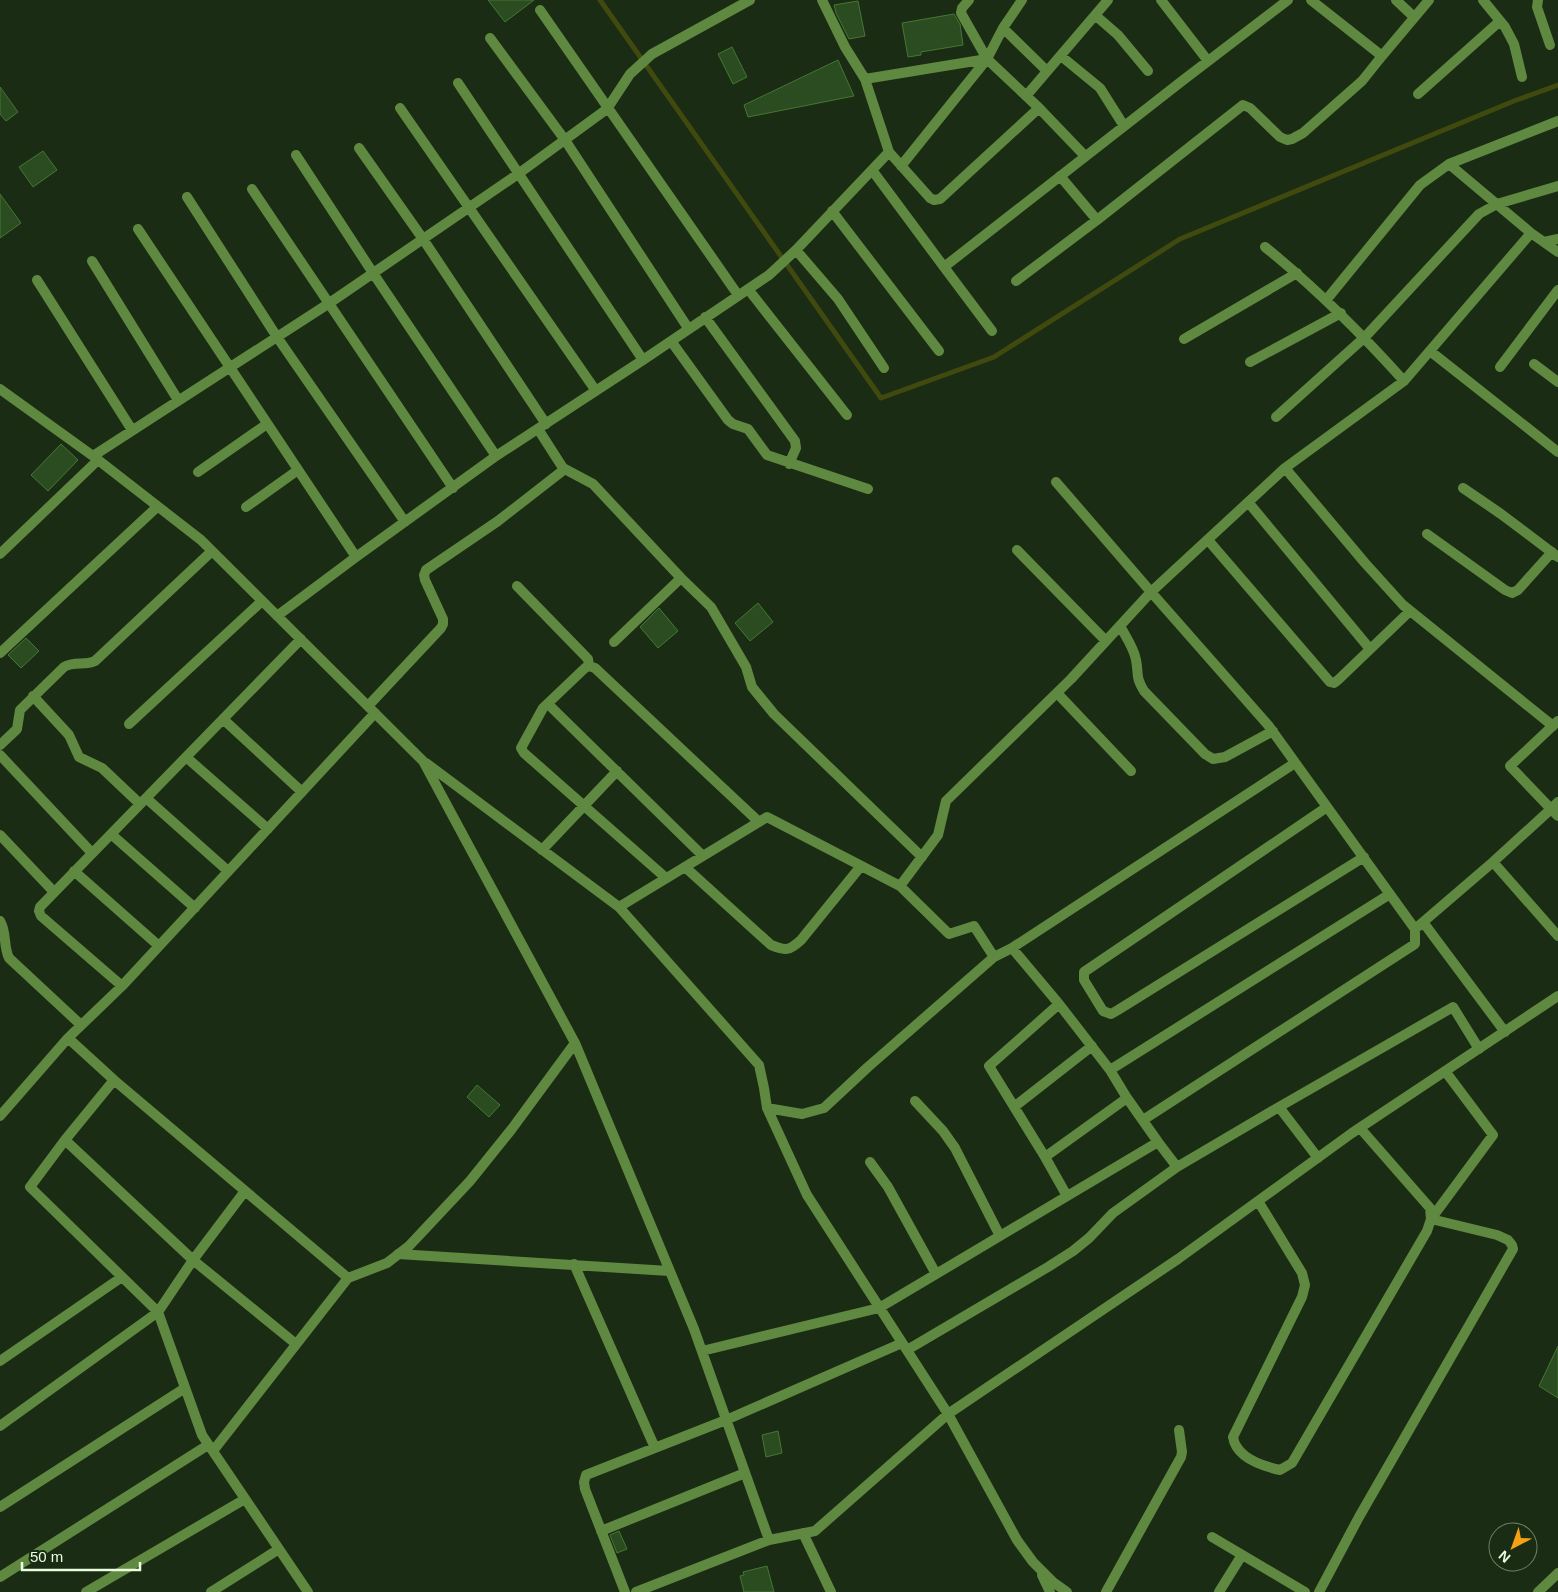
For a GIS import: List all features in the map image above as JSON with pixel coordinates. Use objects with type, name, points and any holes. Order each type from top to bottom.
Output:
[{"type":"street","points":[[0,554],[96,458],[132,430],[328,304],[518,174],[607,109],[630,74],[652,54],[750,0]]},
{"type":"street","points":[[822,0],[845,47],[865,79],[889,152],[930,198],[934,200],[940,199],[1039,108]]},
{"type":"street","points":[[969,0],[962,8],[961,13],[987,59],[1039,108],[1085,156]]},
{"type":"street","points":[[901,166],[987,59],[1003,28],[1022,0]]},
{"type":"street","points":[[1026,96],[1108,0]]},
{"type":"street","points":[[1161,0],[1208,60]]},
{"type":"street","points":[[944,267],[1208,60],[1288,0]]},
{"type":"street","points":[[1311,0],[1382,56]]},
{"type":"street","points":[[1396,0],[1414,17]]},
{"type":"street","points":[[1016,281],[1243,105],[1250,108],[1280,137],[1286,140],[1292,140],[1303,133],[1362,81],[1429,0]]},
{"type":"street","points":[[1483,0],[1500,21],[1514,44],[1522,78]]},
{"type":"street","points":[[1538,0],[1537,7],[1550,45]]},
{"type":"street","points":[[540,10],[738,295]]},
{"type":"street","points":[[1095,15],[1118,35],[1148,71]]},
{"type":"street","points":[[1418,94],[1500,21]]},
{"type":"street","points":[[1003,28],[1048,71]]},
{"type":"street","points":[[490,38],[565,140],[688,328]]},
{"type":"street","points":[[1061,56],[1100,88],[1124,126]]},
{"type":"street","points":[[865,79],[987,59]]},
{"type":"street","points":[[458,83],[643,360]]},
{"type":"street","points":[[400,108],[596,391]]},
{"type":"street","points":[[1327,300],[1420,185],[1449,164],[1558,121]]},
{"type":"street","points":[[359,148],[423,239],[542,426],[563,468],[593,484],[716,613],[746,667],[752,687],[760,698],[774,714],[922,857]]},
{"type":"street","points":[[278,616],[356,556],[496,456],[643,360],[768,275],[796,250],[889,152]]},
{"type":"street","points":[[296,155],[496,456]]},
{"type":"street","points":[[1449,164],[1531,233],[1558,252]]},
{"type":"street","points":[[872,170],[992,331]]},
{"type":"street","points":[[1060,176],[1097,220]]},
{"type":"street","points":[[1276,417],[1365,337],[1479,214],[1497,204],[1558,186]]},
{"type":"street","points":[[252,189],[453,488]]},
{"type":"street","points":[[187,197],[277,337],[405,522]]},
{"type":"street","points":[[832,211],[939,351]]},
{"type":"street","points":[[138,229],[356,556]]},
{"type":"street","points":[[900,886],[938,835],[946,801],[1057,693],[1151,592],[1285,468],[1404,381],[1531,233]]},
{"type":"street","points":[[1544,242],[1558,239]]},
{"type":"street","points":[[1265,247],[1297,272],[1341,313],[1404,381]]},
{"type":"street","points":[[796,250],[838,299],[884,368]]},
{"type":"street","points":[[92,261],[178,400]]},
{"type":"street","points":[[1184,339],[1297,272]]},
{"type":"street","points":[[37,280],[132,430]]},
{"type":"street","points":[[748,289],[847,415]]},
{"type":"street","points":[[1500,367],[1558,290]]},
{"type":"street","points":[[1250,362],[1341,313]]},
{"type":"street","points":[[705,317],[795,441],[796,448],[789,464]]},
{"type":"street","points":[[671,340],[728,420],[733,424],[748,429],[766,454],[789,464],[868,490]]},
{"type":"street","points":[[1430,351],[1558,452]]},
{"type":"street","points":[[1534,364],[1558,382]]},
{"type":"street","points":[[0,389],[96,458],[201,540],[423,761],[619,907],[759,1065],[766,1108],[807,1196],[948,1414],[1017,1540],[1039,1569],[1067,1592]]},
{"type":"street","points":[[198,472],[267,424]]},
{"type":"street","points":[[0,1116],[68,1038],[122,986],[302,792],[441,628],[443,619],[424,580],[426,570],[498,520],[561,472],[563,468]]},
{"type":"street","points":[[1143,1120],[1415,944],[1419,926],[1556,809],[1510,766],[1556,724],[1410,611],[1365,563],[1285,468]]},
{"type":"street","points":[[246,507],[298,470]]},
{"type":"street","points":[[1056,482],[1273,731],[1390,894],[1419,926],[1505,1032]]},
{"type":"street","points":[[1426,534],[1512,593],[1518,590],[1555,555],[1502,514],[1463,488]]},
{"type":"street","points":[[1248,502],[1370,649]]},
{"type":"street","points":[[0,653],[157,507]]},
{"type":"street","points":[[1208,540],[1330,682],[1338,680],[1410,611]]},
{"type":"street","points":[[1017,550],[1106,642]]},
{"type":"street","points":[[0,745],[17,729],[20,710],[33,696],[67,665],[95,661],[212,551]]},
{"type":"street","points":[[614,642],[681,578]]},
{"type":"street","points":[[517,586],[588,659],[589,666]]},
{"type":"street","points":[[129,724],[262,601]]},
{"type":"street","points":[[1120,626],[1132,647],[1136,659],[1138,681],[1144,691],[1205,754],[1213,759],[1225,757],[1273,731]]},
{"type":"street","points":[[122,986],[41,916],[40,907],[301,639]]},
{"type":"street","points":[[666,878],[524,753],[521,748],[540,713],[585,668],[589,666],[595,668],[759,822]]},
{"type":"street","points":[[1057,693],[1131,771]]},
{"type":"street","points":[[33,696],[69,735],[79,757],[102,768],[228,871]]},
{"type":"street","points":[[548,704],[703,856]]},
{"type":"street","points":[[223,719],[302,792]]},
{"type":"street","points":[[0,755],[92,853]]},
{"type":"street","points":[[186,757],[268,829]]},
{"type":"street","points":[[423,761],[575,1042],[702,1351],[769,1540]]},
{"type":"street","points":[[766,1108],[802,1114],[824,1108],[994,958],[1296,762]]},
{"type":"street","points":[[542,850],[617,771]]},
{"type":"street","points":[[1327,807],[1084,972],[1084,980],[1103,1011],[1111,1014],[1118,1010],[1364,858]]},
{"type":"street","points":[[619,907],[766,817],[900,886],[949,934],[974,926],[994,958]]},
{"type":"street","points":[[111,834],[195,908]]},
{"type":"street","points":[[0,835],[54,892]]},
{"type":"street","points":[[1493,862],[1558,936]]},
{"type":"street","points":[[685,867],[771,945],[784,950],[793,948],[802,940],[861,866]]},
{"type":"street","points":[[74,871],[159,946]]},
{"type":"street","points":[[1110,1070],[1390,894]]},
{"type":"street","points":[[0,921],[3,925],[5,950],[9,958],[81,1025]]},
{"type":"street","points":[[1012,948],[1092,1046],[1177,1167]]},
{"type":"street","points":[[636,1592],[653,1589],[769,1540],[815,1531],[948,1414],[1178,1259],[1360,1128],[1558,996]]},
{"type":"street","points":[[1059,1004],[988,1066],[1067,1196]]},
{"type":"street","points":[[625,1592],[585,1489],[586,1475],[904,1347],[1066,1255],[1090,1238],[1113,1213],[1177,1167],[1453,1007],[1479,1049]]},
{"type":"street","points":[[68,1038],[114,1080],[348,1278]]},
{"type":"street","points":[[0,1577],[210,1448],[348,1278],[387,1263],[409,1246],[470,1181],[511,1130],[575,1042]]},
{"type":"street","points":[[1014,1107],[1092,1046]]},
{"type":"street","points":[[1430,1219],[1492,1135],[1445,1071]]},
{"type":"street","points":[[114,1080],[30,1187],[158,1312],[202,1435],[308,1592]]},
{"type":"street","points":[[1045,1157],[1127,1098]]},
{"type":"street","points":[[915,1101],[943,1131],[954,1148],[1000,1236]]},
{"type":"street","points":[[1279,1107],[1318,1158]]},
{"type":"street","points":[[1258,1200],[1302,1273],[1305,1285],[1302,1297],[1233,1437],[1234,1444],[1240,1452],[1257,1463],[1280,1470],[1292,1463],[1427,1231],[1430,1219],[1430,1208],[1360,1128]]},
{"type":"street","points":[[65,1140],[193,1260],[296,1344]]},
{"type":"street","points":[[702,1351],[879,1308],[1158,1142]]},
{"type":"street","points":[[870,1162],[888,1187],[936,1274]]},
{"type":"street","points":[[0,1426],[158,1312],[193,1260],[244,1191]]},
{"type":"street","points":[[1319,1592],[1359,1517],[1513,1249],[1508,1240],[1497,1235],[1430,1219]]},
{"type":"street","points":[[398,1254],[670,1271]]},
{"type":"street","points":[[574,1264],[655,1448]]},
{"type":"street","points":[[0,1362],[122,1277]]},
{"type":"street","points":[[0,1507],[185,1388]]},
{"type":"street","points":[[1106,1592],[1181,1456],[1179,1430]]},
{"type":"street","points":[[601,1531],[744,1473]]},
{"type":"street","points":[[86,1592],[245,1499]]},
{"type":"street","points":[[803,1533],[831,1592]]},
{"type":"street","points":[[1212,1537],[1305,1592]]},
{"type":"street","points":[[211,1592],[279,1549]]},
{"type":"street","points":[[1219,1592],[1242,1555]]},
{"type":"street","points":[[1039,1569],[1050,1592]]},
{"type":"street","points":[[1538,1592],[1558,1573]]},
{"type":"building","points":[[488,0],[534,0],[505,22]]},
{"type":"building","points":[[858,1],[865,36],[849,39],[834,5]]},
{"type":"building","points":[[954,14],[960,24],[963,45],[921,52],[921,55],[908,57],[902,23]]},
{"type":"building","points":[[732,47],[747,77],[733,84],[718,54]]},
{"type":"building","points":[[838,60],[854,96],[748,117],[744,105]]},
{"type":"building","points":[[0,87],[18,112],[6,121],[0,114]]},
{"type":"building","points":[[43,151],[57,170],[33,187],[19,167]]},
{"type":"building","points":[[0,194],[21,223],[0,238]]},
{"type":"building","points":[[61,444],[78,460],[48,491],[31,475]]},
{"type":"building","points":[[758,603],[773,622],[750,641],[735,623]]},
{"type":"building","points":[[659,608],[678,631],[658,648],[640,627]]},
{"type":"building","points":[[26,638],[39,651],[21,668],[8,655]]},
{"type":"building","points":[[477,1085],[500,1105],[489,1117],[467,1097]]},
{"type":"building","points":[[1558,1346],[1558,1398],[1539,1386]]},
{"type":"building","points":[[778,1431],[782,1453],[766,1457],[762,1435]]},
{"type":"building","points":[[619,1531],[627,1549],[617,1553],[610,1535]]},
{"type":"building","points":[[767,1566],[774,1592],[744,1592],[740,1576],[744,1575],[743,1572]]},
{"type":"waterway","points":[[600,0],[881,398],[994,357],[1180,239],[1514,101],[1558,85]]}]
